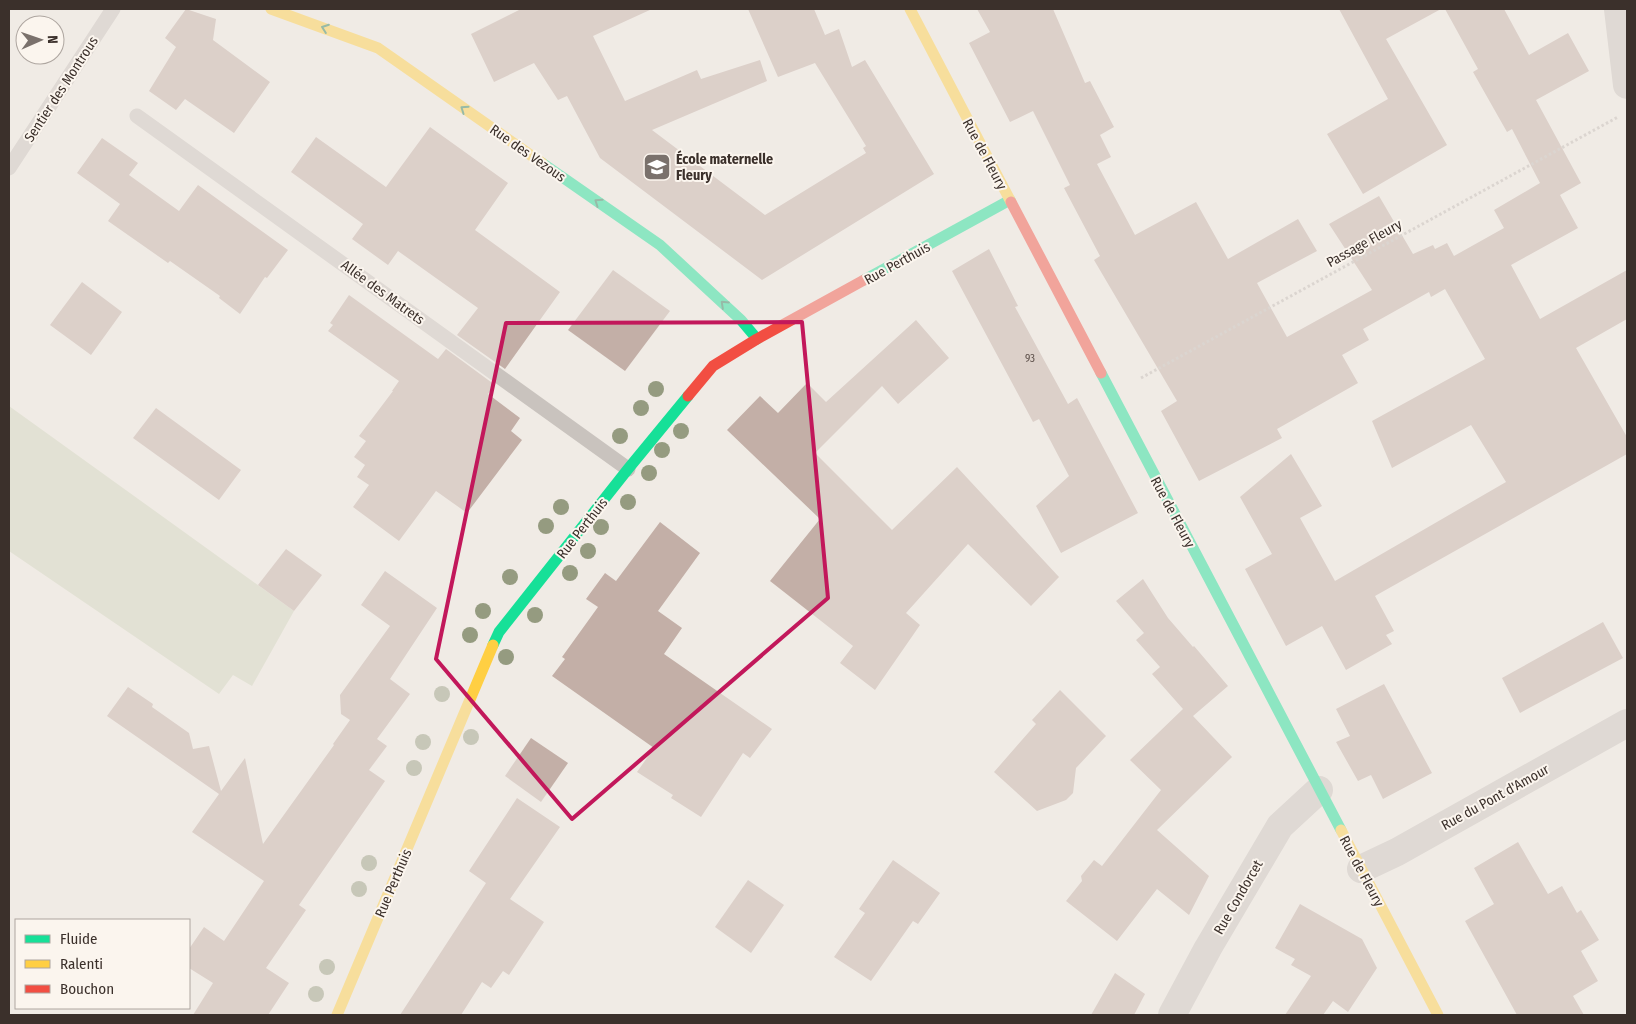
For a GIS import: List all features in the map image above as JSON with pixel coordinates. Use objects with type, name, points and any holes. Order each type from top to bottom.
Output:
[{"type":"street","name":"Rue des Vezous","points":[[271,9],[378,48],[660,245],[741,320],[757,340]]},
{"type":"street","name":"Rue de Fleury","points":[[910,9],[1438,1015]]},
{"type":"street","points":[[1618,9],[1627,85]]},
{"type":"street","name":"Rue Perthuis","points":[[337,1015],[500,632],[628,469],[713,366],[1010,200]]},
{"type":"street","name":"Rue du Pont d'Amour","points":[[1361,869],[1397,852],[1627,723]]},
{"type":"street","name":"Rue Condorcet","points":[[1172,1015],[1208,948],[1280,826],[1319,790]]},
{"type":"lane","name":"Sentier des Montrous","points":[[9,168],[113,9]]},
{"type":"lane","name":"Allée des Matrets","points":[[137,116],[628,469]]},
{"type":"path","name":"Passage Fleury","points":[[1112,394],[1618,116]]},
{"type":"highlighted area","points":[[802,322],[828,598],[572,819],[436,659],[506,323]]},
{"type":"green space","points":[[9,406],[294,611],[252,686],[233,675],[219,694],[9,551]]},
{"type":"building","points":[[186,9],[216,19],[213,40],[270,82],[234,133],[185,99],[176,110],[149,91],[176,47],[165,38]]},
{"type":"building","points":[[521,9],[652,9],[593,36],[625,101],[697,70],[701,79],[760,60],[767,81],[652,130],[765,215],[866,153],[863,148],[866,146],[815,63],[778,77],[748,9],[814,9],[825,35],[839,29],[852,67],[865,60],[934,174],[762,280],[600,158],[567,96],[558,100],[534,63],[494,82],[471,34]]},
{"type":"building","points":[[977,9],[1053,9],[1085,83],[1090,81],[1114,127],[1100,135],[1111,157],[1097,164],[1135,235],[1196,202],[1228,259],[1298,219],[1317,251],[1257,283],[1287,337],[1372,290],[1329,224],[1379,196],[1413,254],[1433,245],[1435,249],[1447,243],[1454,256],[1504,228],[1494,210],[1540,183],[1512,129],[1507,132],[1473,72],[1478,69],[1445,9],[1504,9],[1529,55],[1568,33],[1589,71],[1536,100],[1581,183],[1560,195],[1578,228],[1511,265],[1540,319],[1627,270],[1627,319],[1576,348],[1627,437],[1627,454],[1375,596],[1394,631],[1386,635],[1392,644],[1346,670],[1322,626],[1286,646],[1245,569],[1272,554],[1240,497],[1291,454],[1322,506],[1300,518],[1335,581],[1506,482],[1471,425],[1392,468],[1372,421],[1485,359],[1445,289],[1431,297],[1429,292],[1363,329],[1369,340],[1342,355],[1358,383],[1277,429],[1282,438],[1199,481],[1161,411],[1177,401],[1094,260],[1100,256],[1064,188],[1070,185],[1033,111],[1010,122],[969,43],[990,32]]},
{"type":"building","points":[[1339,9],[1441,9],[1386,39],[1447,145],[1363,194],[1327,134],[1388,99]]},
{"type":"building","points":[[430,127],[508,183],[475,230],[560,292],[505,369],[457,335],[478,308],[398,251],[388,265],[352,239],[363,224],[291,172],[316,137],[386,187]]},
{"type":"building","points":[[102,138],[138,163],[129,175],[179,211],[198,185],[288,250],[267,278],[265,277],[240,314],[219,298],[220,296],[170,261],[168,263],[108,221],[120,204],[77,173]]},
{"type":"building","points":[[989,249],[1018,306],[1015,307],[1068,404],[1077,398],[1138,513],[1061,553],[1036,506],[1069,476],[1039,419],[1033,422],[952,271]]},
{"type":"building","points":[[613,270],[670,311],[625,371],[568,330]]},
{"type":"building","points":[[82,282],[122,312],[91,355],[50,325]]},
{"type":"building","points":[[349,295],[438,359],[446,349],[495,385],[488,394],[520,418],[511,431],[522,440],[467,513],[436,491],[399,541],[353,507],[369,485],[357,477],[365,465],[354,457],[366,441],[359,436],[399,381],[328,331],[333,325],[330,323]]},
{"type":"building","points":[[916,320],[949,358],[898,404],[882,386],[815,453],[892,530],[957,467],[1059,577],[1031,606],[968,544],[906,613],[920,625],[875,690],[840,663],[853,646],[770,581],[820,519],[727,430],[760,396],[778,413],[807,383],[826,402]]},
{"type":"building","points":[[156,408],[241,470],[219,500],[133,438]]},
{"type":"building","points":[[660,522],[700,553],[658,611],[682,628],[664,654],[772,729],[750,758],[743,753],[701,817],[671,798],[673,795],[637,772],[654,748],[552,676],[565,659],[562,657],[598,607],[586,599],[605,573],[616,581]]},
{"type":"building","points":[[286,549],[322,575],[294,611],[258,585]]},
{"type":"building","points":[[385,571],[437,608],[390,679],[410,694],[377,739],[387,746],[369,770],[385,781],[299,905],[306,910],[266,968],[289,983],[268,1015],[193,1015],[213,983],[190,969],[190,948],[204,927],[224,941],[264,881],[192,832],[219,794],[107,716],[128,687],[153,704],[152,707],[189,733],[193,749],[209,746],[221,791],[245,758],[263,844],[350,720],[341,714],[340,695],[390,626],[361,605]]},
{"type":"building","points":[[1143,579],[1168,618],[1228,686],[1193,716],[1232,757],[1157,830],[1209,876],[1189,915],[1157,889],[1117,941],[1066,901],[1082,881],[1081,876],[1094,860],[1102,866],[1161,790],[1130,760],[1183,709],[1152,674],[1160,667],[1136,640],[1144,633],[1116,601]]},
{"type":"building","points":[[1603,622],[1623,658],[1520,713],[1502,678]]},
{"type":"building","points":[[1384,684],[1432,773],[1383,799],[1371,775],[1358,781],[1336,742],[1350,736],[1336,709]]},
{"type":"building","points":[[1060,690],[1106,736],[1076,768],[1073,793],[1066,800],[1037,811],[994,772],[1036,724],[1032,720]]},
{"type":"building","points":[[531,738],[568,763],[541,802],[505,776]]},
{"type":"building","points":[[517,798],[560,827],[510,899],[544,922],[509,975],[503,971],[491,988],[482,982],[461,1015],[400,1015],[486,883],[469,871]]},
{"type":"building","points":[[1518,842],[1548,894],[1562,886],[1577,913],[1581,910],[1599,940],[1581,951],[1598,981],[1573,996],[1584,1015],[1517,1015],[1465,921],[1494,904],[1474,868]]},
{"type":"building","points":[[893,860],[940,893],[918,924],[913,921],[871,981],[834,957],[865,913],[859,909]]},
{"type":"building","points":[[748,880],[784,905],[751,953],[715,927]]},
{"type":"building","points":[[1300,904],[1362,939],[1377,968],[1348,1012],[1333,1001],[1323,1015],[1285,1015],[1311,976],[1291,965],[1295,959],[1275,948]]},
{"type":"building","points":[[1115,973],[1145,994],[1134,1015],[1091,1015]]},
{"type":"traffic: fast","points":[[542,163],[660,245],[741,320],[757,339]]},
{"type":"traffic: fast","points":[[864,280],[1010,200]]},
{"type":"traffic: fast","points":[[1101,373],[1341,830]]},
{"type":"traffic: fast","points":[[493,645],[499,632],[688,396]]},
{"type":"traffic: slow","points":[[271,9],[378,48],[542,163]]},
{"type":"traffic: slow","points":[[910,9],[1011,202]]},
{"type":"traffic: slow","points":[[337,1015],[493,645]]},
{"type":"traffic: slow","points":[[1341,830],[1438,1015]]},
{"type":"traffic: jam","points":[[1011,202],[1101,373]]},
{"type":"traffic: jam","points":[[688,396],[713,366],[757,339],[864,280]]},
{"type":"place","name":"École maternelle Fleury","points":[[657,167]]}]
